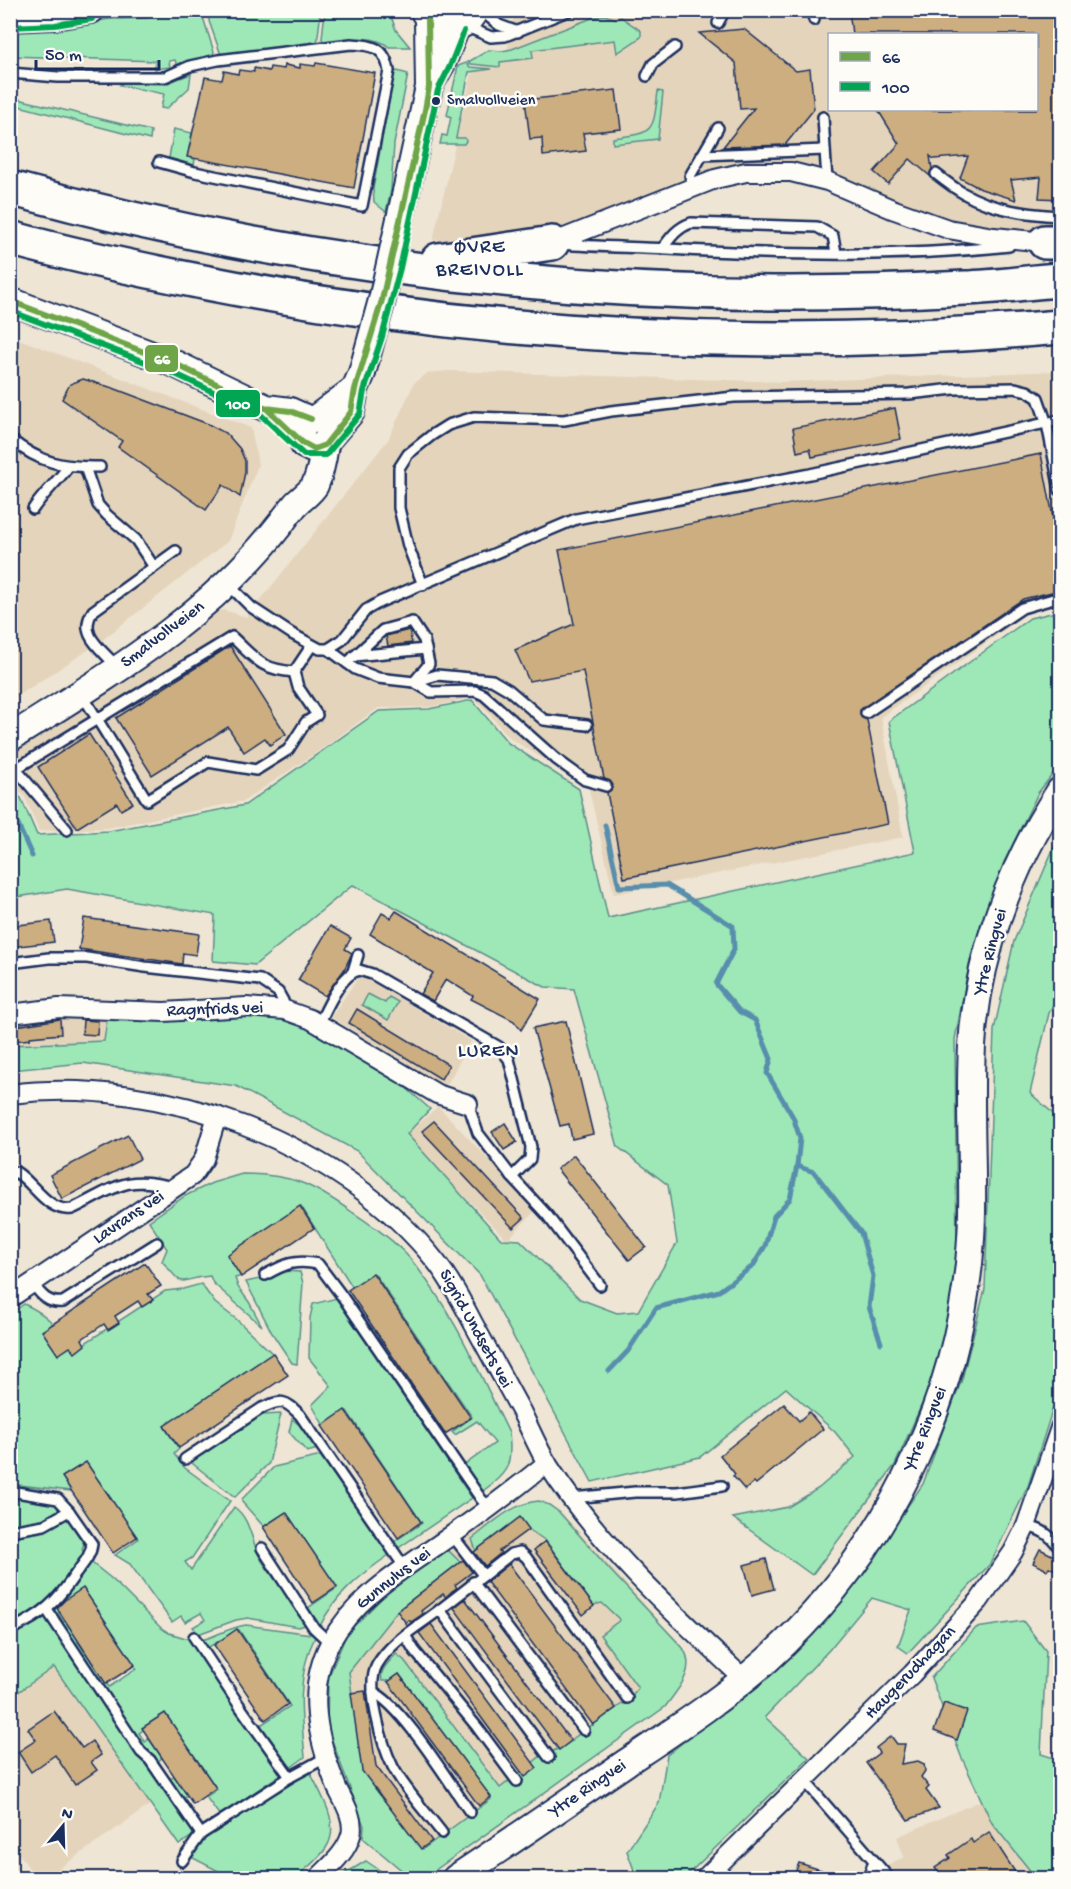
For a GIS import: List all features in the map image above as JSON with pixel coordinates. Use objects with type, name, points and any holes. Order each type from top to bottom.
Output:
[{"type":"highway","points":[[10,188],[121,217],[311,255],[392,267],[554,285],[723,293],[923,290],[1060,280]]},
{"type":"highway","points":[[10,238],[129,267],[241,290],[404,315],[542,330],[720,340],[837,340],[1060,327]]},
{"type":"highway","points":[[392,267],[552,243]]},
{"type":"main road","points":[[10,18],[55,16],[91,10]]},
{"type":"main road","points":[[426,15],[444,28],[468,18]]},
{"type":"main road","points":[[13,308],[173,363],[266,408],[288,430],[314,434],[351,412],[388,277],[429,87],[426,15]]},
{"type":"main road","points":[[429,87],[468,18]]},
{"type":"main road","name":"Smalvollveien","points":[[10,738],[82,694],[168,635],[228,584],[295,506],[314,434]]},
{"type":"main road","name":"Ytre Ringvei","points":[[456,1878],[662,1739],[744,1679],[790,1638],[814,1612],[863,1551],[901,1488],[942,1392],[956,1344],[969,1270],[972,1214],[972,1043],[984,967],[999,917],[1018,869],[1060,790]]},
{"type":"street","points":[[552,243],[715,179],[746,172],[791,172],[827,181],[892,209],[948,229],[994,237],[1055,233]]},
{"type":"street","name":"Ragnfrids vei","points":[[10,1014],[59,1008],[164,1012],[246,1007],[285,1010],[302,1015],[319,1024],[437,1094],[468,1104]]},
{"type":"street","name":"Sigrid Undsets vei","points":[[10,1094],[58,1091],[109,1093],[160,1100],[217,1116],[274,1139],[333,1172],[393,1217],[438,1264],[458,1295],[547,1463],[572,1498],[636,1572],[697,1635],[744,1679]]},
{"type":"street","name":"Lavrans vei","points":[[19,1289],[174,1188],[199,1169],[208,1150],[217,1116]]},
{"type":"street","name":"Haugerudhagan","points":[[705,1878],[912,1674],[979,1601],[1013,1552],[1026,1526],[1055,1463],[1060,1428]]},
{"type":"street","name":"Gunnulvs vei","points":[[318,1878],[338,1858],[351,1834],[350,1816],[325,1758],[318,1732],[316,1696],[320,1672],[330,1643],[343,1623],[376,1589],[490,1508],[547,1463]]},
{"type":"lane","points":[[468,18],[491,37],[505,36],[570,10]]},
{"type":"lane","points":[[718,23],[725,10]]},
{"type":"lane","points":[[468,18],[518,32]]},
{"type":"lane","points":[[10,73],[58,77],[165,77],[190,66],[218,60],[351,44],[376,48],[388,61],[389,71],[362,206],[195,172],[159,162]]},
{"type":"lane","points":[[648,76],[653,64],[675,47]]},
{"type":"lane","points":[[822,117],[827,181]]},
{"type":"lane","points":[[694,187],[690,176],[718,128]]},
{"type":"lane","points":[[702,155],[825,150]]},
{"type":"lane","points":[[936,174],[964,194],[1028,214],[1055,233]]},
{"type":"lane","points":[[662,249],[681,226],[691,224],[817,227],[833,236],[836,253]]},
{"type":"lane","points":[[552,243],[611,248],[758,254],[944,252],[1055,233]]},
{"type":"lane","points":[[425,584],[408,546],[399,508],[399,468],[408,454],[432,435],[448,425],[474,417],[564,420],[610,411],[734,397],[909,394],[954,389],[1015,388],[1028,391],[1038,398],[1047,424],[1060,490]]},
{"type":"lane","points":[[328,649],[346,635],[366,610],[576,519],[810,474],[1060,420]]},
{"type":"lane","points":[[10,440],[45,460],[68,466],[100,467]]},
{"type":"lane","points":[[33,509],[68,466]]},
{"type":"lane","points":[[85,467],[98,505],[136,540],[154,567]]},
{"type":"lane","points":[[118,669],[89,636],[87,625],[89,618],[93,611],[176,551]]},
{"type":"lane","points":[[228,584],[251,607],[312,645],[320,649],[328,649],[351,660],[378,678],[414,682],[437,675],[492,680],[509,690],[544,720],[587,725]]},
{"type":"lane","points":[[866,713],[1022,608],[1060,597]]},
{"type":"lane","points":[[351,660],[383,630],[412,622],[424,640],[429,664],[414,682]]},
{"type":"lane","points":[[67,831],[14,765],[99,719],[232,637],[264,666],[294,672]]},
{"type":"lane","points":[[82,694],[147,800],[208,762],[256,770],[288,750],[306,722],[317,715],[298,687],[294,672],[312,645]]},
{"type":"lane","points":[[351,660],[426,649]]},
{"type":"lane","points":[[414,682],[431,692],[475,692],[484,695],[556,759],[585,780],[606,786]]},
{"type":"lane","points":[[319,1024],[336,993],[353,971],[358,955]]},
{"type":"lane","points":[[10,963],[49,958],[87,958],[260,980],[278,992],[285,1010]]},
{"type":"lane","points":[[353,971],[359,970],[372,974],[483,1037],[507,1055],[519,1092],[531,1147],[530,1159],[512,1177]]},
{"type":"lane","points":[[468,1104],[478,1133],[512,1177],[547,1215],[600,1285]]},
{"type":"lane","points":[[10,1175],[16,1172],[51,1204],[65,1210],[72,1209],[127,1182],[158,1183],[174,1188]]},
{"type":"lane","points":[[19,1289],[54,1304],[63,1302],[157,1243]]},
{"type":"lane","points":[[265,1275],[283,1265],[301,1261],[318,1264],[481,1499],[490,1508]]},
{"type":"lane","points":[[185,1459],[262,1408],[276,1402],[289,1403],[300,1415],[405,1568]]},
{"type":"lane","points":[[572,1498],[602,1494],[677,1492],[722,1486]]},
{"type":"lane","points":[[10,1491],[58,1499],[92,1544],[91,1550],[59,1598],[47,1610],[10,1630]]},
{"type":"lane","points":[[10,1530],[44,1525],[69,1511]]},
{"type":"lane","points":[[1026,1526],[1038,1528],[1048,1534],[1060,1548]]},
{"type":"lane","points":[[452,1535],[483,1575]]},
{"type":"lane","points":[[262,1548],[314,1628],[330,1643]]},
{"type":"lane","points":[[442,1833],[393,1767],[384,1742],[372,1682],[376,1667],[384,1654],[473,1582],[515,1552],[522,1553],[627,1698]]},
{"type":"lane","points":[[473,1582],[584,1730]]},
{"type":"lane","points":[[47,1610],[141,1752],[150,1760],[201,1834]]},
{"type":"lane","points":[[440,1610],[549,1756]]},
{"type":"lane","points":[[405,1635],[414,1650],[477,1727],[517,1781]]},
{"type":"lane","points":[[194,1637],[290,1777]]},
{"type":"lane","points":[[373,1692],[389,1701],[470,1812]]},
{"type":"lane","points":[[182,1861],[201,1834],[290,1777],[325,1758]]},
{"type":"lane","points":[[805,1781],[889,1878]]},
{"type":"lane","points":[[868,1878],[874,1862]]},
{"type":"shaded area","points":[[515,11],[1060,11],[1060,238],[974,242],[810,185],[773,180],[737,181],[584,235],[489,243],[433,240],[472,73],[508,48]]},
{"type":"shaded area","points":[[11,336],[251,428],[258,465],[228,541],[96,645],[11,700]]},
{"type":"shaded area","points":[[449,371],[784,382],[1060,371],[1060,606],[1031,611],[881,717],[903,837],[614,894],[588,786],[511,739],[474,697],[430,707],[378,708],[244,801],[107,828],[39,831],[24,795],[11,785],[10,751],[210,614],[223,610],[247,617],[388,440],[414,383],[428,373]]},
{"type":"shaded area","points":[[360,975],[471,1041],[445,1088],[331,1017]]},
{"type":"shaded area","points":[[118,1013],[119,1040],[11,1046],[11,1019]]},
{"type":"shaded area","points":[[438,1106],[536,1210],[507,1240],[406,1136]]},
{"type":"shaded area","points":[[542,1501],[562,1513],[682,1646],[688,1662],[681,1687],[665,1707],[424,1878],[328,1678],[446,1548],[521,1504]]},
{"type":"shaded area","points":[[54,1667],[151,1804],[46,1878],[36,1878],[11,1842],[10,1697]]},
{"type":"shaded area","points":[[987,1798],[1044,1878],[875,1878],[885,1866],[904,1857],[897,1837]]},
{"type":"green space","points":[[319,10],[317,44],[221,55],[209,21],[209,16],[216,11]]},
{"type":"green space","points":[[173,11],[201,11],[214,52],[212,56],[177,65],[175,60],[169,61],[170,67],[155,69],[155,61],[11,56],[10,30],[72,25],[110,19],[146,18]]},
{"type":"green space","points":[[325,11],[389,11],[396,30],[410,47],[389,47],[382,42],[366,39],[323,43]]},
{"type":"green space","points":[[604,15],[617,19],[621,17],[641,31],[641,37],[617,53],[615,40],[532,50],[533,58],[500,62],[500,67],[468,62],[489,50],[512,49]]},
{"type":"green space","points":[[466,63],[470,67],[492,69],[469,72],[456,138],[465,138],[464,144],[440,144],[442,135],[447,136],[451,117],[447,115],[458,66]]},
{"type":"green space","points":[[397,71],[408,74],[394,144],[391,190],[386,212],[374,202],[373,189],[394,73]]},
{"type":"green space","points":[[191,74],[189,88],[166,109],[161,108],[164,94],[120,85],[123,83],[164,84]]},
{"type":"green space","points":[[658,91],[663,92],[658,139],[613,144],[613,138],[637,134],[649,128],[655,115]]},
{"type":"green space","points":[[10,97],[151,131],[150,140],[11,104]]},
{"type":"green space","points":[[174,129],[192,133],[188,157],[195,159],[194,165],[169,158]]},
{"type":"green space","points":[[1060,611],[1060,765],[1038,793],[1004,862],[971,956],[955,1039],[957,1261],[940,1363],[895,1465],[812,1575],[733,1518],[788,1507],[819,1488],[855,1457],[835,1432],[786,1388],[700,1457],[592,1482],[480,1275],[357,1151],[236,1086],[83,1063],[11,1070],[11,1045],[104,1041],[107,1020],[269,1016],[304,1025],[388,1072],[430,1109],[407,1134],[501,1239],[520,1240],[580,1299],[617,1313],[638,1311],[677,1243],[668,1185],[618,1147],[574,989],[545,987],[353,885],[255,965],[213,961],[215,915],[67,889],[11,898],[11,792],[21,798],[37,835],[109,831],[245,805],[379,711],[429,709],[472,700],[508,743],[579,789],[608,918],[915,852],[889,721],[1030,618]]},
{"type":"green space","points":[[1060,833],[1060,990],[1049,1013],[1030,1093],[1056,1116],[1060,1116],[1060,1386],[1028,1486],[990,1564],[908,1653],[898,1646],[911,1610],[872,1598],[829,1650],[765,1717],[809,1758],[684,1878],[637,1878],[627,1851],[659,1803],[667,1755],[778,1667],[867,1565],[923,1484],[962,1379],[985,1289],[994,1030],[1014,941]]},
{"type":"green space","points":[[368,994],[385,1003],[389,997],[398,1002],[388,1020],[362,1005]]},
{"type":"green space","points":[[242,1174],[275,1176],[301,1182],[325,1194],[376,1228],[399,1247],[427,1281],[454,1323],[509,1433],[510,1454],[506,1468],[480,1493],[463,1466],[495,1443],[477,1421],[455,1435],[452,1432],[472,1417],[375,1274],[353,1288],[301,1206],[228,1255],[242,1276],[235,1278],[238,1287],[262,1326],[213,1283],[210,1276],[179,1280],[162,1261],[167,1249],[149,1221],[185,1196],[212,1183]]},
{"type":"green space","points":[[283,1271],[300,1272],[303,1283],[297,1364],[292,1363],[272,1333],[246,1282],[264,1278],[268,1280]]},
{"type":"green space","points":[[201,1284],[215,1303],[236,1319],[274,1355],[165,1428],[179,1449],[174,1454],[185,1468],[230,1501],[192,1558],[185,1562],[191,1570],[234,1507],[244,1517],[264,1565],[296,1607],[306,1625],[298,1627],[248,1618],[198,1634],[193,1627],[205,1620],[201,1613],[185,1622],[181,1616],[172,1622],[130,1564],[115,1555],[138,1539],[86,1463],[63,1478],[71,1491],[11,1484],[11,1465],[13,1463],[10,1460],[11,1314],[24,1304],[41,1313],[53,1323],[73,1351],[165,1291]]},
{"type":"green space","points":[[337,1298],[472,1498],[397,1549],[392,1543],[422,1523],[347,1411],[324,1426],[312,1405],[331,1386],[309,1358],[310,1318],[313,1304]]},
{"type":"green space","points":[[281,1414],[269,1463],[235,1497],[193,1464],[193,1459],[254,1419],[262,1415]]},
{"type":"green space","points":[[292,1419],[302,1427],[318,1449],[307,1452],[289,1432]]},
{"type":"green space","points":[[321,1456],[389,1555],[341,1595],[320,1626],[308,1608],[337,1588],[287,1514],[265,1528],[242,1502],[242,1499],[274,1467]]},
{"type":"green space","points":[[11,1495],[51,1502],[62,1508],[45,1520],[11,1526]]},
{"type":"green space","points":[[539,1501],[559,1512],[683,1648],[687,1656],[687,1672],[665,1707],[424,1878],[411,1878],[363,1838],[364,1826],[327,1727],[328,1678],[347,1633],[393,1587],[446,1548],[460,1562],[397,1611],[349,1672],[362,1767],[423,1849],[491,1799],[399,1674],[389,1681],[382,1681],[383,1670],[396,1654],[404,1660],[500,1788],[541,1756],[558,1749],[629,1699],[638,1688],[600,1635],[620,1620],[602,1603],[593,1605],[546,1541],[528,1529],[476,1551],[472,1539],[511,1510]]},
{"type":"green space","points":[[67,1517],[84,1543],[82,1549],[87,1559],[112,1579],[161,1628],[189,1639],[281,1774],[220,1816],[206,1797],[217,1789],[166,1715],[139,1733],[145,1742],[149,1739],[162,1758],[158,1761],[170,1779],[174,1776],[187,1795],[184,1798],[191,1808],[180,1814],[195,1834],[179,1845],[54,1667],[11,1697],[11,1540]],"holes":[[[86,1594],[136,1669],[109,1687],[78,1642],[82,1639],[69,1619],[64,1622],[58,1613]]]},
{"type":"green space","points":[[1023,1621],[1046,1651],[1041,1754],[1060,1760],[1060,1878],[1036,1878],[992,1823],[961,1756],[931,1678],[976,1628]]},
{"type":"green space","points":[[246,1625],[311,1634],[315,1637],[302,1681],[301,1711],[305,1757],[290,1768],[259,1726],[290,1706],[239,1630],[207,1648],[202,1640]]},
{"type":"green space","points":[[310,1772],[328,1809],[332,1829],[326,1848],[296,1878],[232,1878],[191,1857],[200,1840]]},
{"type":"green space","points":[[366,1861],[391,1878],[338,1878],[339,1877]]},
{"type":"building","points":[[849,10],[1060,10],[1060,199],[1039,198],[1041,177],[1011,180],[1016,200],[981,189],[960,178],[968,156],[934,159],[930,156],[932,169],[930,176],[910,159],[888,184],[874,172],[899,144],[879,111],[1038,111],[1038,33],[852,33]]},
{"type":"building","points":[[744,29],[796,71],[810,69],[814,109],[785,145],[723,147],[754,108],[740,109],[736,63],[699,33]]},
{"type":"building","points":[[316,63],[375,73],[354,188],[187,157],[205,77],[222,80],[224,71],[238,74],[239,70],[254,72],[254,68],[269,71],[270,67],[284,69],[285,65],[300,68],[300,64],[315,66]]},
{"type":"building","points":[[616,90],[621,129],[583,133],[586,151],[543,156],[542,138],[530,139],[525,100]]},
{"type":"building","points":[[83,379],[208,424],[227,434],[240,449],[245,461],[240,497],[223,485],[206,510],[118,447],[122,441],[62,399],[70,384]]},
{"type":"building","points":[[895,408],[901,439],[812,457],[810,449],[797,452],[793,428]]},
{"type":"building","points":[[1041,454],[1060,554],[1060,590],[1023,599],[860,710],[861,717],[867,720],[888,824],[624,878],[607,793],[613,785],[604,779],[583,671],[529,681],[515,650],[574,624],[559,550]]},
{"type":"building","points":[[409,630],[412,643],[388,646],[386,636]]},
{"type":"building","points":[[230,646],[286,734],[270,745],[265,738],[244,752],[228,727],[152,775],[116,718]]},
{"type":"building","points":[[89,734],[133,803],[121,810],[117,803],[77,828],[38,767]]},
{"type":"building","points":[[396,911],[540,999],[521,1030],[514,1021],[471,999],[473,996],[446,979],[433,1001],[420,994],[433,973],[370,934],[382,913],[391,918]]},
{"type":"building","points":[[84,918],[199,934],[196,955],[183,953],[182,964],[79,949]]},
{"type":"building","points":[[51,921],[54,942],[10,947],[10,926]]},
{"type":"building","points":[[330,926],[351,938],[345,949],[352,953],[344,970],[325,996],[298,980]]},
{"type":"building","points":[[357,1009],[449,1065],[441,1079],[349,1023]]},
{"type":"building","points":[[60,1019],[61,1034],[15,1041],[15,1038],[10,1039],[10,1027]]},
{"type":"building","points":[[83,1020],[98,1021],[97,1035],[82,1034]]},
{"type":"building","points":[[566,1021],[593,1134],[572,1139],[569,1124],[560,1126],[533,1028]]},
{"type":"building","points":[[434,1121],[524,1218],[513,1228],[422,1131]]},
{"type":"building","points":[[505,1123],[517,1142],[504,1150],[492,1132]]},
{"type":"building","points":[[128,1135],[140,1159],[62,1199],[50,1175]]},
{"type":"building","points":[[574,1155],[646,1247],[629,1260],[557,1169]]},
{"type":"building","points":[[300,1206],[314,1228],[241,1277],[227,1255]]},
{"type":"building","points":[[145,1263],[161,1286],[148,1294],[153,1300],[142,1307],[138,1301],[115,1316],[119,1323],[108,1330],[104,1324],[82,1339],[85,1345],[75,1353],[70,1347],[58,1355],[42,1331]]},
{"type":"building","points":[[373,1273],[471,1418],[445,1434],[348,1290]]},
{"type":"building","points":[[273,1353],[288,1375],[179,1448],[164,1426]]},
{"type":"building","points":[[784,1404],[799,1421],[809,1412],[823,1429],[756,1484],[754,1482],[745,1490],[720,1455]]},
{"type":"building","points":[[345,1410],[421,1522],[398,1538],[322,1426]]},
{"type":"building","points":[[86,1462],[137,1537],[113,1553],[62,1477]]},
{"type":"building","points":[[286,1512],[337,1587],[313,1603],[263,1527]]},
{"type":"building","points":[[520,1517],[529,1529],[499,1551],[501,1553],[485,1566],[474,1552]]},
{"type":"building","points":[[545,1541],[594,1606],[583,1615],[534,1550]]},
{"type":"building","points":[[1040,1549],[1060,1559],[1060,1572],[1049,1567],[1047,1570],[1033,1563]]},
{"type":"building","points":[[766,1559],[774,1589],[752,1595],[744,1565]]},
{"type":"building","points":[[463,1560],[472,1572],[455,1585],[457,1588],[446,1597],[443,1594],[421,1611],[423,1614],[406,1623],[397,1611]]},
{"type":"building","points":[[509,1564],[616,1708],[593,1725],[487,1582]]},
{"type":"building","points":[[83,1588],[135,1665],[106,1684],[57,1608]]},
{"type":"building","points":[[465,1599],[571,1741],[559,1750],[454,1608]]},
{"type":"building","points":[[431,1624],[537,1768],[525,1777],[419,1633]]},
{"type":"building","points":[[237,1629],[288,1704],[265,1720],[214,1645]]},
{"type":"building","points":[[399,1674],[491,1797],[479,1806],[388,1682]]},
{"type":"building","points":[[365,1691],[376,1766],[432,1841],[421,1849],[362,1771],[351,1693]]},
{"type":"building","points":[[944,1703],[967,1711],[957,1740],[934,1731]]},
{"type":"building","points":[[54,1711],[82,1748],[92,1741],[101,1755],[91,1762],[97,1770],[75,1785],[55,1755],[31,1772],[18,1752],[36,1740],[28,1729]]},
{"type":"building","points":[[165,1713],[216,1788],[193,1804],[142,1728]]},
{"type":"building","points":[[891,1736],[897,1744],[905,1744],[901,1764],[918,1761],[924,1764],[925,1771],[921,1777],[929,1787],[926,1790],[939,1808],[908,1820],[866,1763],[879,1753],[876,1748]]},
{"type":"building","points":[[989,1832],[1019,1878],[942,1878],[935,1868],[950,1858],[948,1855],[971,1839],[973,1843]]},
{"type":"building","points":[[799,1863],[840,1876],[839,1878],[793,1878]]},
{"type":"waterway","points":[[10,807],[32,856]]},
{"type":"waterway","points":[[605,825],[619,887],[667,885],[733,926],[734,949],[716,984],[740,1012],[755,1020],[771,1059],[767,1073],[793,1117],[800,1138],[797,1166],[814,1172],[861,1233],[873,1276],[869,1307],[881,1343]]},
{"type":"waterway","points":[[609,1371],[628,1351],[656,1308],[719,1291],[753,1266],[765,1246],[774,1216],[790,1199],[797,1166]]},
{"type":"transit line","name":"100","points":[[10,27],[55,25],[92,19]]},
{"type":"transit line","name":"66","points":[[266,408],[303,443],[314,449],[325,445],[351,412],[355,389],[382,300],[425,110],[429,87],[428,19]]},
{"type":"transit line","name":"100","points":[[10,311],[169,371],[261,415],[304,455],[326,455],[360,414],[364,391],[382,337],[400,268],[438,90],[464,31]]},
{"type":"transit line","name":"66","points":[[10,301],[173,363],[266,408],[290,411],[311,419]]},
{"type":"place","name":"Smalvollveien","points":[[436,101]]},
{"type":"district","name":"ØVRE BREIVOLL","points":[[480,260]]},
{"type":"district","name":"LUREN","points":[[489,1052]]}]
